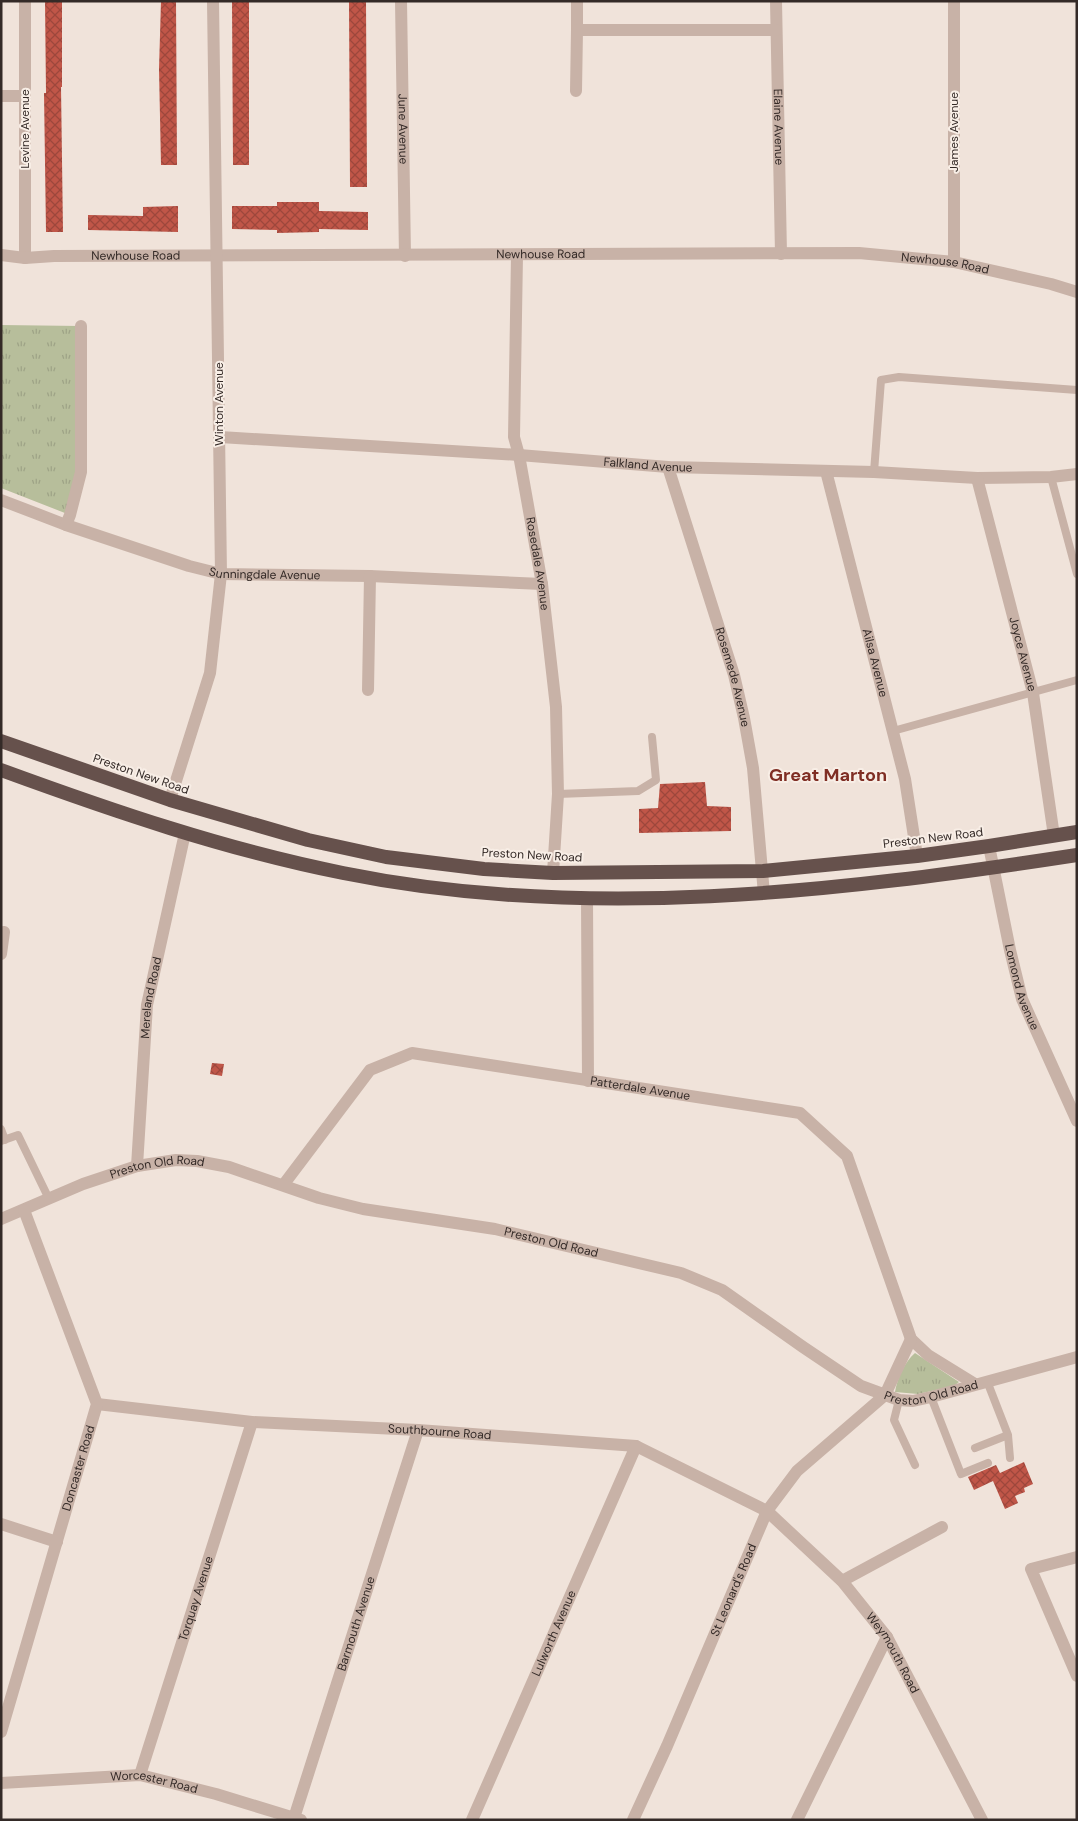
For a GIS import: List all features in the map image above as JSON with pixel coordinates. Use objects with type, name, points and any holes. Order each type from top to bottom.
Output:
[{"type":"highway","name":"Preston New Road","points":[[1,741],[170,800],[308,840],[386,857],[484,869],[552,873],[763,871],[917,856],[1077,832]]},
{"type":"highway","points":[[1,770],[74,797],[185,833],[297,863],[345,874],[482,893],[587,899],[764,894],[993,868],[1077,855]]},
{"type":"street","name":"Levine Avenue","points":[[25,1],[25,258]]},
{"type":"street","name":"Winton Avenue","points":[[170,800],[210,673],[221,574],[213,1]]},
{"type":"street","name":"June Avenue","points":[[401,1],[404,256]]},
{"type":"street","points":[[576,91],[577,1]]},
{"type":"street","name":"Elaine Avenue","points":[[776,1],[782,254]]},
{"type":"street","name":"James Avenue","points":[[954,1],[954,262]]},
{"type":"street","points":[[577,30],[776,30]]},
{"type":"street","points":[[1,96],[25,96]]},
{"type":"street","name":"Newhouse Road","points":[[1,256],[25,258],[54,256],[859,253],[954,262],[1051,284],[1077,292]]},
{"type":"street","name":"Rosedale Avenue","points":[[517,255],[514,437],[520,455],[542,584],[556,707],[558,794],[552,873]]},
{"type":"street","points":[[66,524],[81,472],[80,326]]},
{"type":"street","name":"Falkland Avenue","points":[[220,437],[520,455],[668,467],[874,472],[977,478],[1051,477],[1077,474]]},
{"type":"street","name":"Rosemede Avenue","points":[[668,467],[734,675],[742,709],[753,768],[764,894]]},
{"type":"street","name":"Ailsa Avenue","points":[[826,471],[906,779],[917,856]]},
{"type":"street","name":"Joyce Avenue","points":[[977,478],[1033,693],[1054,836]]},
{"type":"street","name":"Sunningdale Avenue","points":[[1,500],[189,566],[221,574],[370,576],[542,584]]},
{"type":"street","points":[[368,690],[370,576]]},
{"type":"street","name":"Mereland Road","points":[[137,1166],[147,1005],[185,833]]},
{"type":"street","name":"Lomond Avenue","points":[[989,846],[1022,999],[1077,1121]]},
{"type":"street","points":[[587,899],[588,1080]]},
{"type":"street","points":[[1,954],[4,932]]},
{"type":"street","name":"Patterdale Avenue","points":[[284,1184],[370,1070],[412,1053],[800,1113],[847,1156],[911,1339],[928,1355],[981,1382]]},
{"type":"street","name":"Preston Old Road","points":[[1,1219],[83,1184],[137,1166],[176,1160],[196,1160],[229,1167],[284,1184],[319,1198],[363,1209],[495,1229],[681,1273],[722,1290],[861,1386],[899,1400],[913,1401],[931,1397],[1077,1357]]},
{"type":"street","points":[[24,1210],[97,1404]]},
{"type":"street","points":[[885,1396],[911,1339]]},
{"type":"street","name":"St Leonard's Road","points":[[633,1820],[667,1746],[767,1511],[797,1471],[885,1396]]},
{"type":"street","name":"Southbourne Road","points":[[97,1404],[252,1422],[418,1430],[636,1446],[767,1511]]},
{"type":"street","name":"Doncaster Road","points":[[1,1732],[97,1404]]},
{"type":"street","name":"Torquay Avenue","points":[[140,1775],[252,1422]]},
{"type":"street","name":"Barmouth Avenue","points":[[298,1819],[418,1430]]},
{"type":"street","name":"Lulworth Avenue","points":[[472,1820],[636,1446]]},
{"type":"street","name":"Weymouth Road","points":[[767,1511],[842,1581],[887,1636],[982,1820]]},
{"type":"street","points":[[1,1524],[57,1542]]},
{"type":"street","points":[[842,1581],[942,1527]]},
{"type":"street","points":[[1077,1557],[1031,1568],[1077,1676]]},
{"type":"street","points":[[797,1820],[887,1636]]},
{"type":"street","name":"Worcester Road","points":[[1,1783],[140,1775],[216,1794],[298,1819]]},
{"type":"lane","points":[[874,472],[881,380],[899,377],[1077,390]]},
{"type":"lane","points":[[1051,477],[1077,574]]},
{"type":"lane","points":[[893,731],[1077,680]]},
{"type":"lane","points":[[558,794],[638,791],[656,780],[652,737]]},
{"type":"lane","points":[[1,1129],[3,1140],[18,1134],[49,1199]]},
{"type":"lane","points":[[981,1382],[1008,1435],[1010,1458]]},
{"type":"lane","points":[[931,1397],[961,1474],[988,1463]]},
{"type":"lane","points":[[899,1400],[894,1420],[915,1465]]},
{"type":"lane","points":[[975,1448],[1008,1435]]},
{"type":"green space","points":[[1,325],[81,326],[81,472],[70,515],[1,488]]},
{"type":"green space","points":[[915,1353],[959,1382],[954,1386],[918,1394],[895,1392],[902,1371]]},
{"type":"building","points":[[45,1],[62,1],[63,232],[46,232]]},
{"type":"building","points":[[161,1],[176,1],[177,165],[161,165],[159,69]]},
{"type":"building","points":[[232,1],[249,1],[249,165],[233,165]]},
{"type":"building","points":[[349,1],[366,1],[367,187],[350,187]]},
{"type":"building","points":[[277,202],[319,202],[319,211],[368,212],[368,230],[319,229],[319,232],[277,233],[277,230],[232,229],[232,206],[277,206]]},
{"type":"building","points":[[178,206],[178,232],[88,230],[88,215],[143,216],[143,207]]},
{"type":"building","points":[[705,782],[707,806],[731,807],[731,831],[639,833],[639,809],[658,808],[660,784]]},
{"type":"building","points":[[212,1063],[224,1064],[222,1076],[210,1074]]},
{"type":"building","points":[[1024,1462],[1033,1484],[1024,1488],[1025,1492],[1015,1496],[1018,1503],[1005,1509],[993,1481],[974,1490],[968,1477],[996,1465],[1000,1473]]},
{"type":"district","name":"Great Marton","points":[[828,775]]}]
